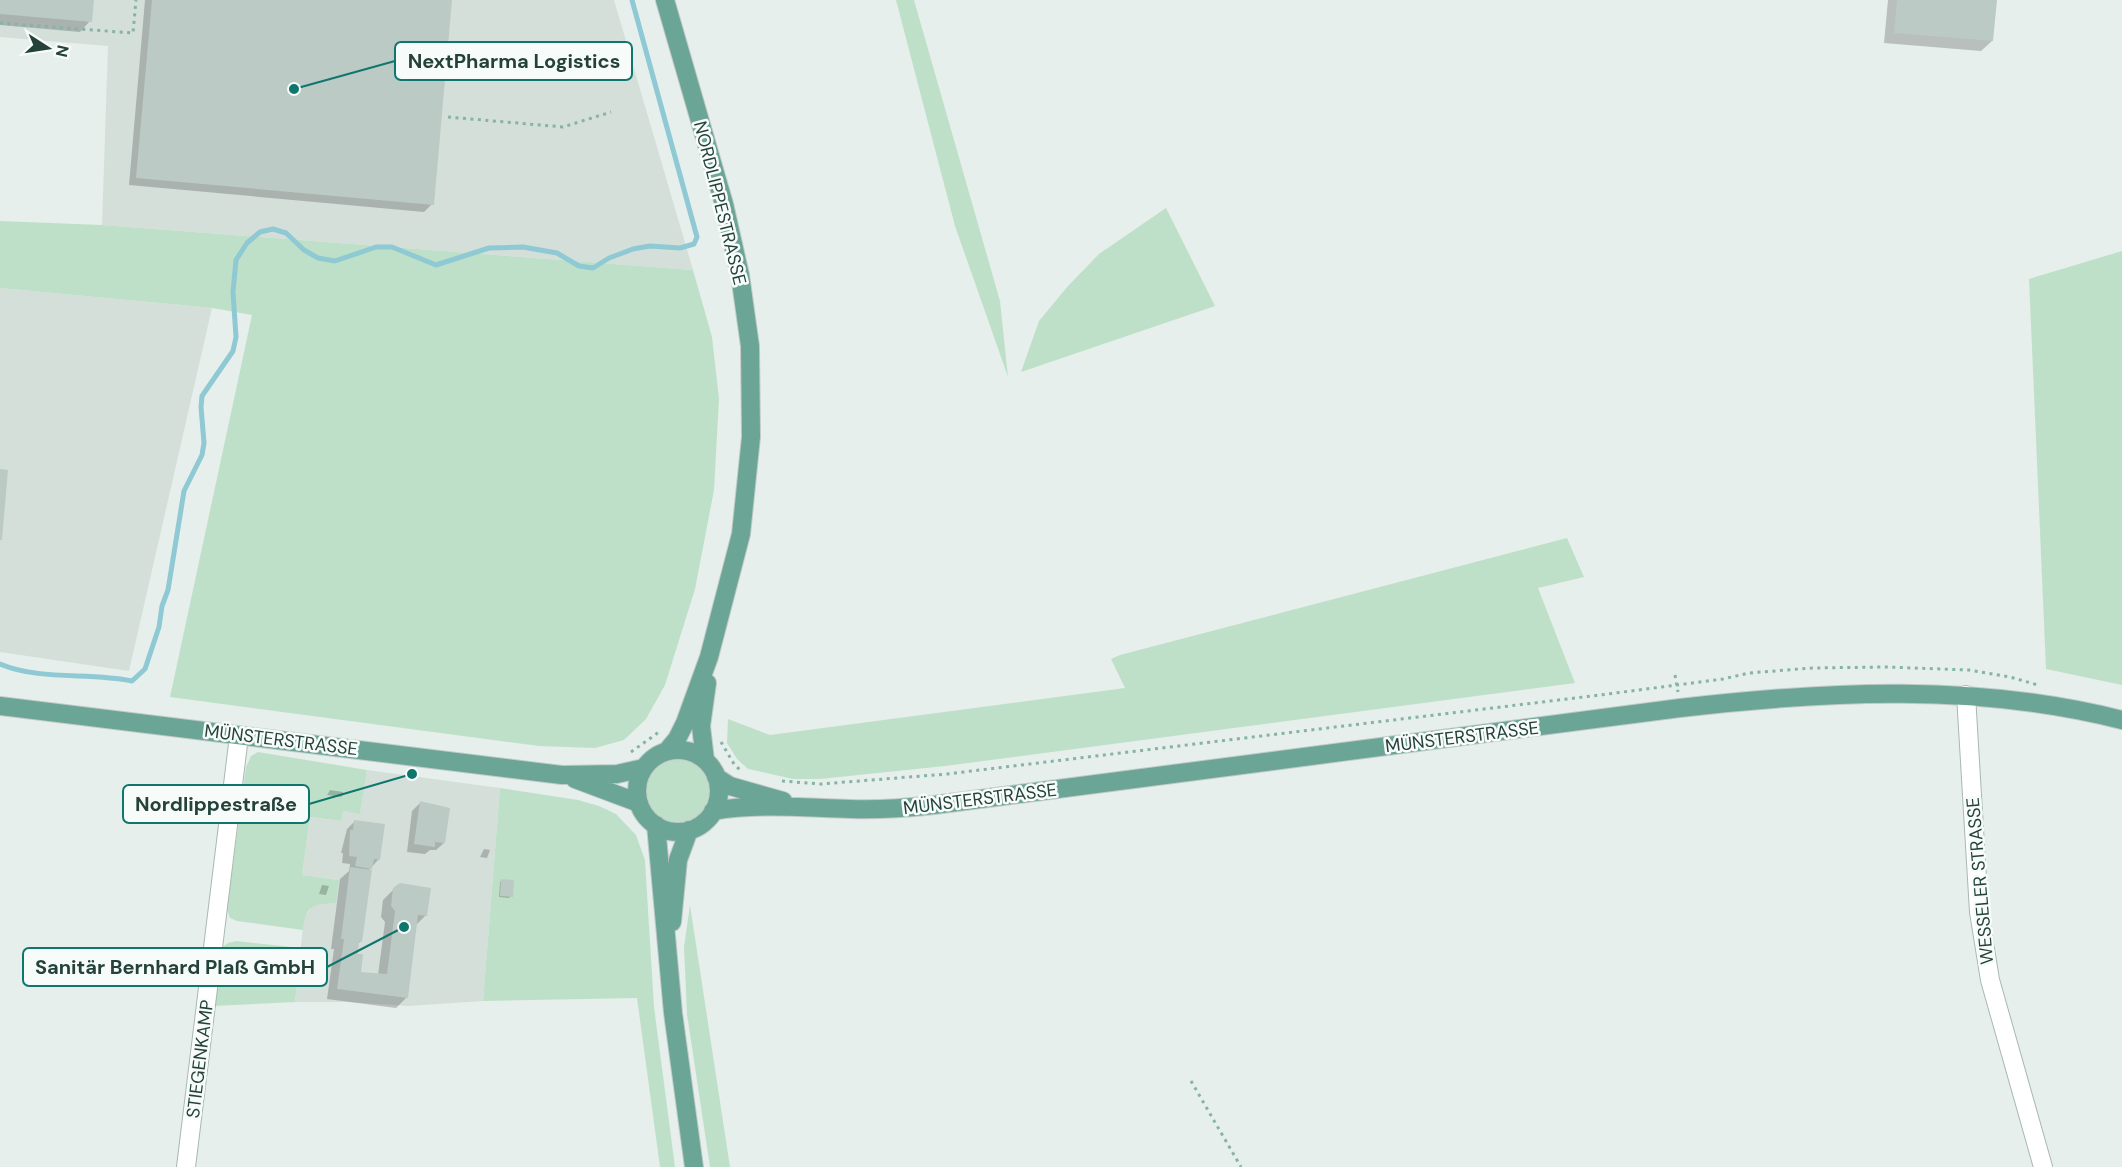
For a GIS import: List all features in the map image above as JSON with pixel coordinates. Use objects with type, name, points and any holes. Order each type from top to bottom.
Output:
[{"type":"main road","name":"NORDLIPPESTRASSE","points":[[665,0],[724,204],[740,275],[750,346],[751,437],[741,534],[693,724],[705,760]]},
{"type":"main road","name":"MÜNSTERSTRASSE","points":[[713,812],[748,807],[802,806],[901,809],[1727,703],[1880,693],[1966,695],[2023,701],[2122,720]]},
{"type":"main road","name":"MÜNSTERSTRASSE","points":[[0,706],[562,775],[617,774],[644,768]]},
{"type":"main road","name":"NORDLIPPESTRASSE","points":[[666,752],[693,724]]},
{"type":"main road","points":[[688,751],[705,760],[716,777],[718,795],[713,812],[706,820],[688,830],[677,832],[665,830],[656,825],[645,815],[639,803],[638,785],[644,768],[655,757],[666,752],[688,751]]},
{"type":"main road","name":"MÜNSTERSTRASSE","points":[[562,775],[639,803]]},
{"type":"main road","name":"MÜNSTERSTRASSE","points":[[716,777],[730,786],[802,806]]},
{"type":"main road","points":[[656,825],[673,1013],[694,1167]]},
{"type":"main road","points":[[668,950],[678,860],[688,830]]},
{"type":"street","name":"WESSELER STRASSE","points":[[1966,695],[1979,912],[1990,980],[2043,1167]]},
{"type":"street","name":"STIEGENKAMP","points":[[186,1167],[239,736]]},
{"type":"path","points":[[0,23],[133,33],[136,0]]},
{"type":"path","points":[[448,117],[563,127],[611,112]]},
{"type":"path","points":[[776,780],[820,784],[947,774],[1600,695],[1723,679],[1749,673],[1801,669],[1886,667],[1969,670],[2010,677],[2048,688]]},
{"type":"path","points":[[621,756],[632,752],[672,721],[714,728],[723,748],[734,764],[747,774]]},
{"type":"path","points":[[1191,1081],[1241,1167]]},
{"type":"shaded area","points":[[0,0],[614,0],[693,270],[102,225],[108,46],[0,37]]},
{"type":"shaded area","points":[[0,288],[212,308],[129,671],[0,652]]},
{"type":"shaded area","points":[[367,770],[500,788],[483,1001],[408,1006],[349,1002],[295,1002],[304,917],[312,907],[320,904],[339,880],[302,875],[310,817],[340,821],[342,811],[360,813]]},
{"type":"green space","points":[[896,0],[914,0],[1000,301],[1008,377],[955,226]]},
{"type":"green space","points":[[1166,208],[1215,306],[1021,372],[1039,321],[1068,286],[1099,254]]},
{"type":"green space","points":[[0,221],[102,225],[693,270],[712,337],[719,399],[714,490],[695,589],[665,685],[646,719],[624,740],[595,748],[539,746],[170,697],[252,315],[212,308],[0,288]]},
{"type":"green space","points":[[2122,251],[2122,685],[2046,669],[2029,279]]},
{"type":"green space","points":[[1567,538],[1584,577],[1538,588],[1575,683],[945,766],[820,779],[793,779],[748,769],[737,759],[727,743],[728,719],[770,735],[1125,688],[1111,659],[1120,655]]},
{"type":"green space","points":[[258,752],[367,770],[360,814],[343,811],[341,821],[310,817],[302,875],[339,880],[336,903],[321,904],[308,911],[303,930],[237,921],[230,918],[227,910],[246,767],[251,756]]},
{"type":"green space","points":[[678,758],[691,761],[701,768],[708,778],[711,791],[708,804],[701,814],[691,821],[678,824],[665,821],[655,814],[648,804],[645,791],[648,778],[655,768],[665,761]]},
{"type":"green space","points":[[500,788],[578,800],[599,806],[616,814],[636,835],[645,860],[654,1007],[675,1167],[660,1167],[637,998],[483,1001]]},
{"type":"green space","points":[[690,905],[730,1167],[710,1167],[687,1014],[684,947]]},
{"type":"green space","points":[[236,941],[301,948],[295,1002],[213,1006],[221,948]]},
{"type":"building","points":[[0,0],[94,0],[92,22],[0,14]]},
{"type":"building","points":[[152,0],[452,0],[434,205],[136,178]]},
{"type":"building","points":[[1897,0],[1997,0],[1993,41],[1894,33]]},
{"type":"building","points":[[0,469],[8,470],[2,540],[0,540]]},
{"type":"building","points":[[420,801],[450,808],[445,843],[435,842],[435,847],[414,844]]},
{"type":"building","points":[[354,820],[385,824],[380,860],[374,859],[372,869],[355,866],[357,857],[349,856],[350,830],[353,830]]},
{"type":"building","points":[[350,867],[372,870],[362,942],[359,941],[358,954],[363,954],[361,972],[387,974],[395,911],[391,906],[393,888],[400,883],[431,888],[427,916],[418,915],[408,998],[337,989]]},
{"type":"building","points":[[501,879],[514,880],[513,897],[500,896]]},
{"type":"waterway","points":[[0,664],[32,673],[132,681],[145,669],[168,590],[184,491],[202,455],[204,443],[202,396],[233,351],[236,337],[233,292],[236,260],[247,243],[260,232],[273,229],[286,233],[304,250],[318,258],[335,261],[376,247],[392,247],[436,265],[489,248],[523,247],[557,253],[579,266],[593,268],[609,258],[633,249],[650,246],[680,248],[694,244],[697,237],[632,0]]},
{"type":"place","name":"NextPharma Logistics","points":[[294,89]]},
{"type":"place","name":"Nordlippestraße","points":[[412,774]]},
{"type":"place","name":"Sanitär Bernhard Plaß GmbH","points":[[404,927]]}]
